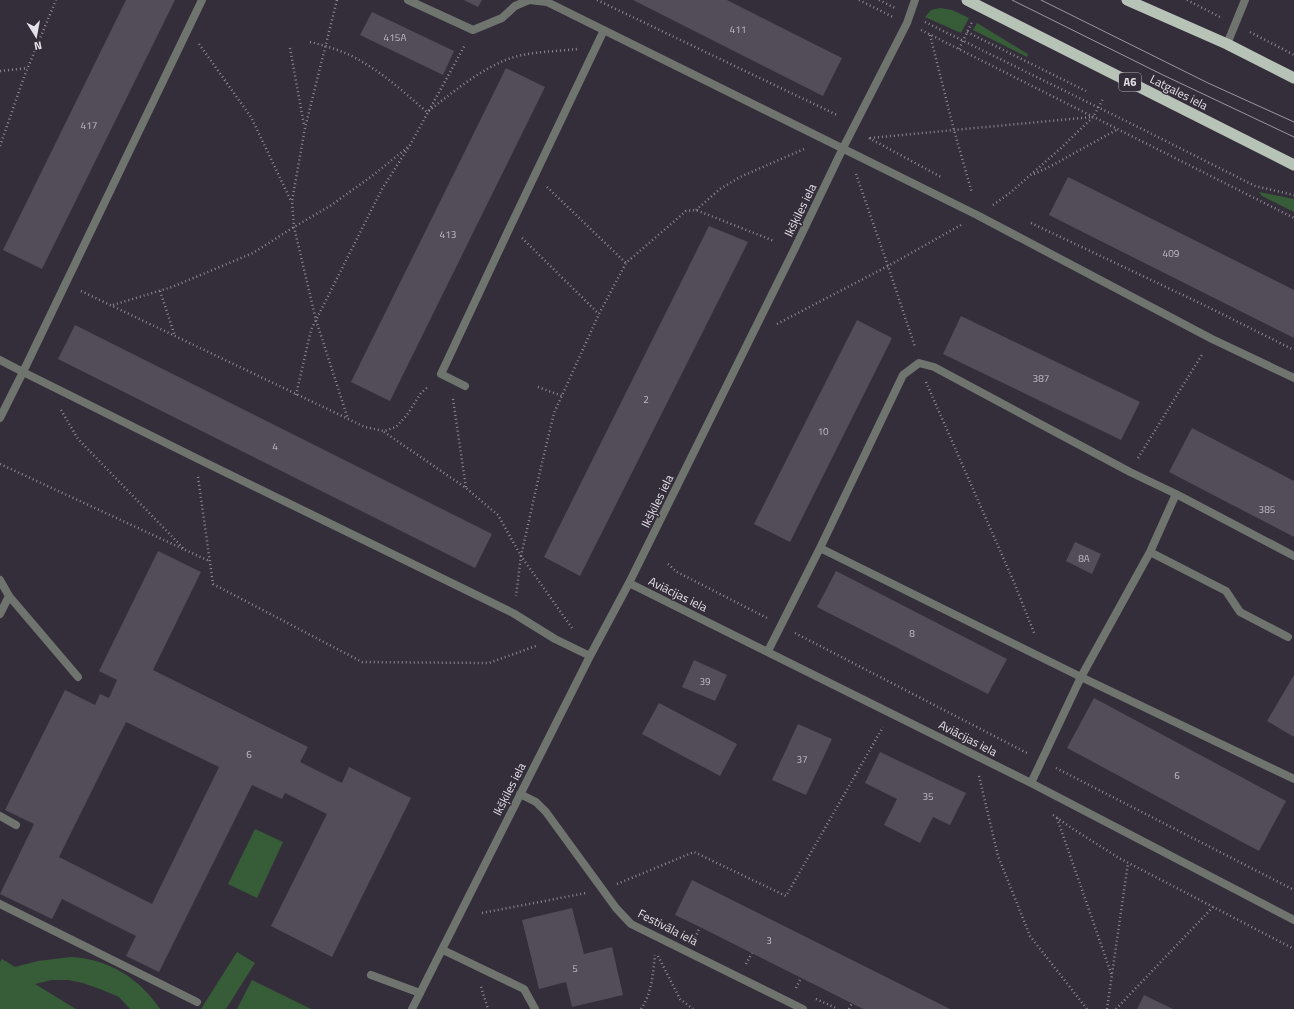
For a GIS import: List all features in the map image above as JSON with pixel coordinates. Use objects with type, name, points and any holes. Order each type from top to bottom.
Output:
[{"type":"highway","name":"Latgales iela","points":[[967,0],[1294,165]]},
{"type":"highway","points":[[1127,0],[1227,44],[1294,78]]},
{"type":"street","points":[[0,418],[202,0]]},
{"type":"street","points":[[408,0],[473,30],[502,18],[515,6],[529,0],[547,2],[977,215],[1212,339],[1294,378]]},
{"type":"street","name":"Ikšķiles iela","points":[[412,1009],[590,656],[630,583],[843,148],[908,19],[915,0]]},
{"type":"street","points":[[1227,44],[1245,0]]},
{"type":"street","points":[[462,384],[441,374],[604,30]]},
{"type":"street","points":[[0,360],[513,613],[555,639],[590,656]]},
{"type":"street","points":[[768,651],[820,548],[903,375],[919,363],[934,367],[1130,472],[1176,494],[1294,556]]},
{"type":"street","points":[[1031,783],[1081,677],[1150,552],[1176,494]]},
{"type":"street","points":[[820,548],[1044,657],[1081,677],[1294,779]]},
{"type":"street","points":[[1150,552],[1226,591],[1240,612],[1288,637]]},
{"type":"street","points":[[0,580],[9,596],[78,677]]},
{"type":"street","name":"Aviācijas iela","points":[[630,583],[1031,783],[1294,920]]},
{"type":"street","points":[[0,614],[9,596]]},
{"type":"street","name":"Festivāla iela","points":[[520,794],[536,802],[546,812],[616,908],[631,924],[803,1009]]},
{"type":"street","points":[[0,816],[16,825]]},
{"type":"street","points":[[0,904],[197,1002]]},
{"type":"street","points":[[443,950],[524,989],[535,1009]]},
{"type":"street","points":[[371,975],[420,993]]},
{"type":"path","points":[[0,146],[28,68],[56,0]]},
{"type":"path","points":[[337,0],[305,128],[292,201],[294,227],[316,320],[348,419]]},
{"type":"path","points":[[596,0],[837,115]]},
{"type":"path","points":[[859,0],[963,41],[1255,186],[1294,195]]},
{"type":"path","points":[[879,0],[930,34],[1294,218]]},
{"type":"path","points":[[959,49],[973,20]]},
{"type":"path","points":[[188,28],[251,117],[292,201]]},
{"type":"path","points":[[296,395],[311,330],[382,189],[410,145],[473,30]]},
{"type":"path","points":[[967,32],[1086,91]]},
{"type":"path","points":[[930,34],[954,130],[972,193]]},
{"type":"path","points":[[310,42],[325,45],[364,62],[390,81],[427,112]]},
{"type":"path","points":[[290,48],[305,128]]},
{"type":"path","points":[[427,112],[465,82],[502,61],[530,54],[596,48]]},
{"type":"path","points":[[0,71],[28,68]]},
{"type":"path","points":[[775,325],[888,266],[977,215],[1012,192],[1093,117],[1103,98]]},
{"type":"path","points":[[945,179],[869,138],[1093,117]]},
{"type":"path","points":[[1031,175],[1051,166],[1118,129]]},
{"type":"path","points":[[696,210],[720,189],[740,177],[825,140]]},
{"type":"path","points":[[112,305],[172,287],[253,253],[330,206],[372,176],[410,145]]},
{"type":"path","points":[[856,174],[931,396],[1013,580],[1044,657]]},
{"type":"path","points":[[535,176],[626,263]]},
{"type":"path","points":[[965,190],[977,196]]},
{"type":"path","points":[[988,202],[1000,208]]},
{"type":"path","points":[[513,613],[522,556],[554,413],[599,314],[626,263],[686,211],[696,210],[774,241]]},
{"type":"path","points":[[1029,222],[1206,306],[1294,350]]},
{"type":"path","points":[[510,227],[599,314]]},
{"type":"path","points":[[66,284],[365,428],[384,431],[466,488],[498,516],[522,556],[577,634]]},
{"type":"path","points":[[160,291],[175,336]]},
{"type":"path","points":[[1130,472],[1212,339]]},
{"type":"path","points":[[384,431],[396,427],[407,415],[421,393],[441,374]]},
{"type":"path","points":[[46,383],[78,439],[185,550]]},
{"type":"path","points":[[462,384],[453,396],[466,488]]},
{"type":"path","points":[[538,387],[562,396]]},
{"type":"path","points":[[196,458],[213,584],[362,662],[489,663],[555,639]]},
{"type":"path","points":[[0,464],[210,562]]},
{"type":"path","points":[[668,564],[677,572],[1294,890]]},
{"type":"path","points":[[482,913],[604,890],[694,852],[786,896],[885,724]]},
{"type":"path","points":[[978,771],[998,856],[1030,936],[1087,1009]]},
{"type":"path","points":[[1056,817],[1112,976]]},
{"type":"path","points":[[1107,1009],[1128,863]]},
{"type":"path","points":[[1116,1009],[1213,906]]},
{"type":"path","points":[[641,1009],[646,1002],[651,985],[656,952],[680,1000],[693,1009]]},
{"type":"path","points":[[849,1009],[852,1003]]},
{"type":"green space","points":[[940,8],[952,10],[969,18],[961,33],[925,17],[931,10]]},
{"type":"green space","points":[[977,23],[1028,54],[1027,57],[973,30]]},
{"type":"green space","points":[[1259,192],[1294,199],[1294,212],[1262,196]]},
{"type":"green space","points":[[255,829],[283,842],[257,898],[228,884]]},
{"type":"green space","points":[[237,952],[255,963],[226,1009],[201,1009]]},
{"type":"green space","points":[[71,957],[98,962],[122,972],[143,988],[160,1009],[130,1009],[119,997],[100,989],[68,980],[52,980],[35,984],[76,1009],[0,1009],[0,962],[2,959],[15,967],[38,961]]},
{"type":"green space","points":[[252,980],[311,1009],[237,1009]]},
{"type":"building","points":[[126,0],[175,0],[42,269],[3,250]]},
{"type":"building","points":[[464,0],[482,0],[478,7]]},
{"type":"building","points":[[633,0],[727,0],[842,58],[823,96]]},
{"type":"building","points":[[372,12],[454,51],[443,75],[360,35]]},
{"type":"building","points":[[506,68],[545,87],[390,401],[351,382]]},
{"type":"building","points":[[1068,177],[1294,290],[1294,338],[1049,215]]},
{"type":"building","points":[[709,226],[748,242],[580,576],[544,557]]},
{"type":"building","points":[[961,316],[1140,402],[1121,440],[943,354]]},
{"type":"building","points":[[857,320],[892,338],[790,542],[754,524]]},
{"type":"building","points":[[75,325],[492,534],[475,568],[58,359]]},
{"type":"building","points":[[1192,428],[1294,481],[1294,537],[1169,472]]},
{"type":"building","points":[[1075,542],[1101,554],[1092,574],[1066,561]]},
{"type":"building","points":[[158,551],[201,572],[153,670],[308,747],[300,762],[342,783],[349,767],[411,798],[332,957],[271,926],[327,814],[285,793],[282,799],[252,785],[159,972],[126,956],[136,936],[62,899],[52,919],[0,894],[34,824],[5,810],[65,690],[95,705],[100,694],[109,698],[117,680],[99,671]],"holes":[[[126,722],[219,767],[152,904],[59,857]]]},
{"type":"building","points":[[836,571],[1007,659],[988,694],[817,607]]},
{"type":"building","points":[[694,660],[727,675],[715,701],[682,687]]},
{"type":"building","points":[[1294,675],[1294,737],[1267,721]]},
{"type":"building","points":[[1094,698],[1286,801],[1259,851],[1067,748]]},
{"type":"building","points":[[659,703],[737,744],[720,776],[642,734]]},
{"type":"building","points":[[798,724],[832,739],[806,795],[772,780]]},
{"type":"building","points":[[880,752],[966,793],[950,825],[933,817],[920,843],[884,825],[897,799],[865,783]]},
{"type":"building","points":[[692,880],[950,1009],[863,1009],[675,915]]},
{"type":"building","points":[[572,908],[584,954],[612,947],[623,995],[572,1007],[566,982],[539,989],[522,920]]},
{"type":"building","points":[[1144,995],[1173,1009],[1137,1009]]},
{"type":"tram line","points":[[1012,0],[1163,75],[1294,137]]},
{"type":"tram line","points":[[1041,0],[1208,83],[1294,122]]}]
